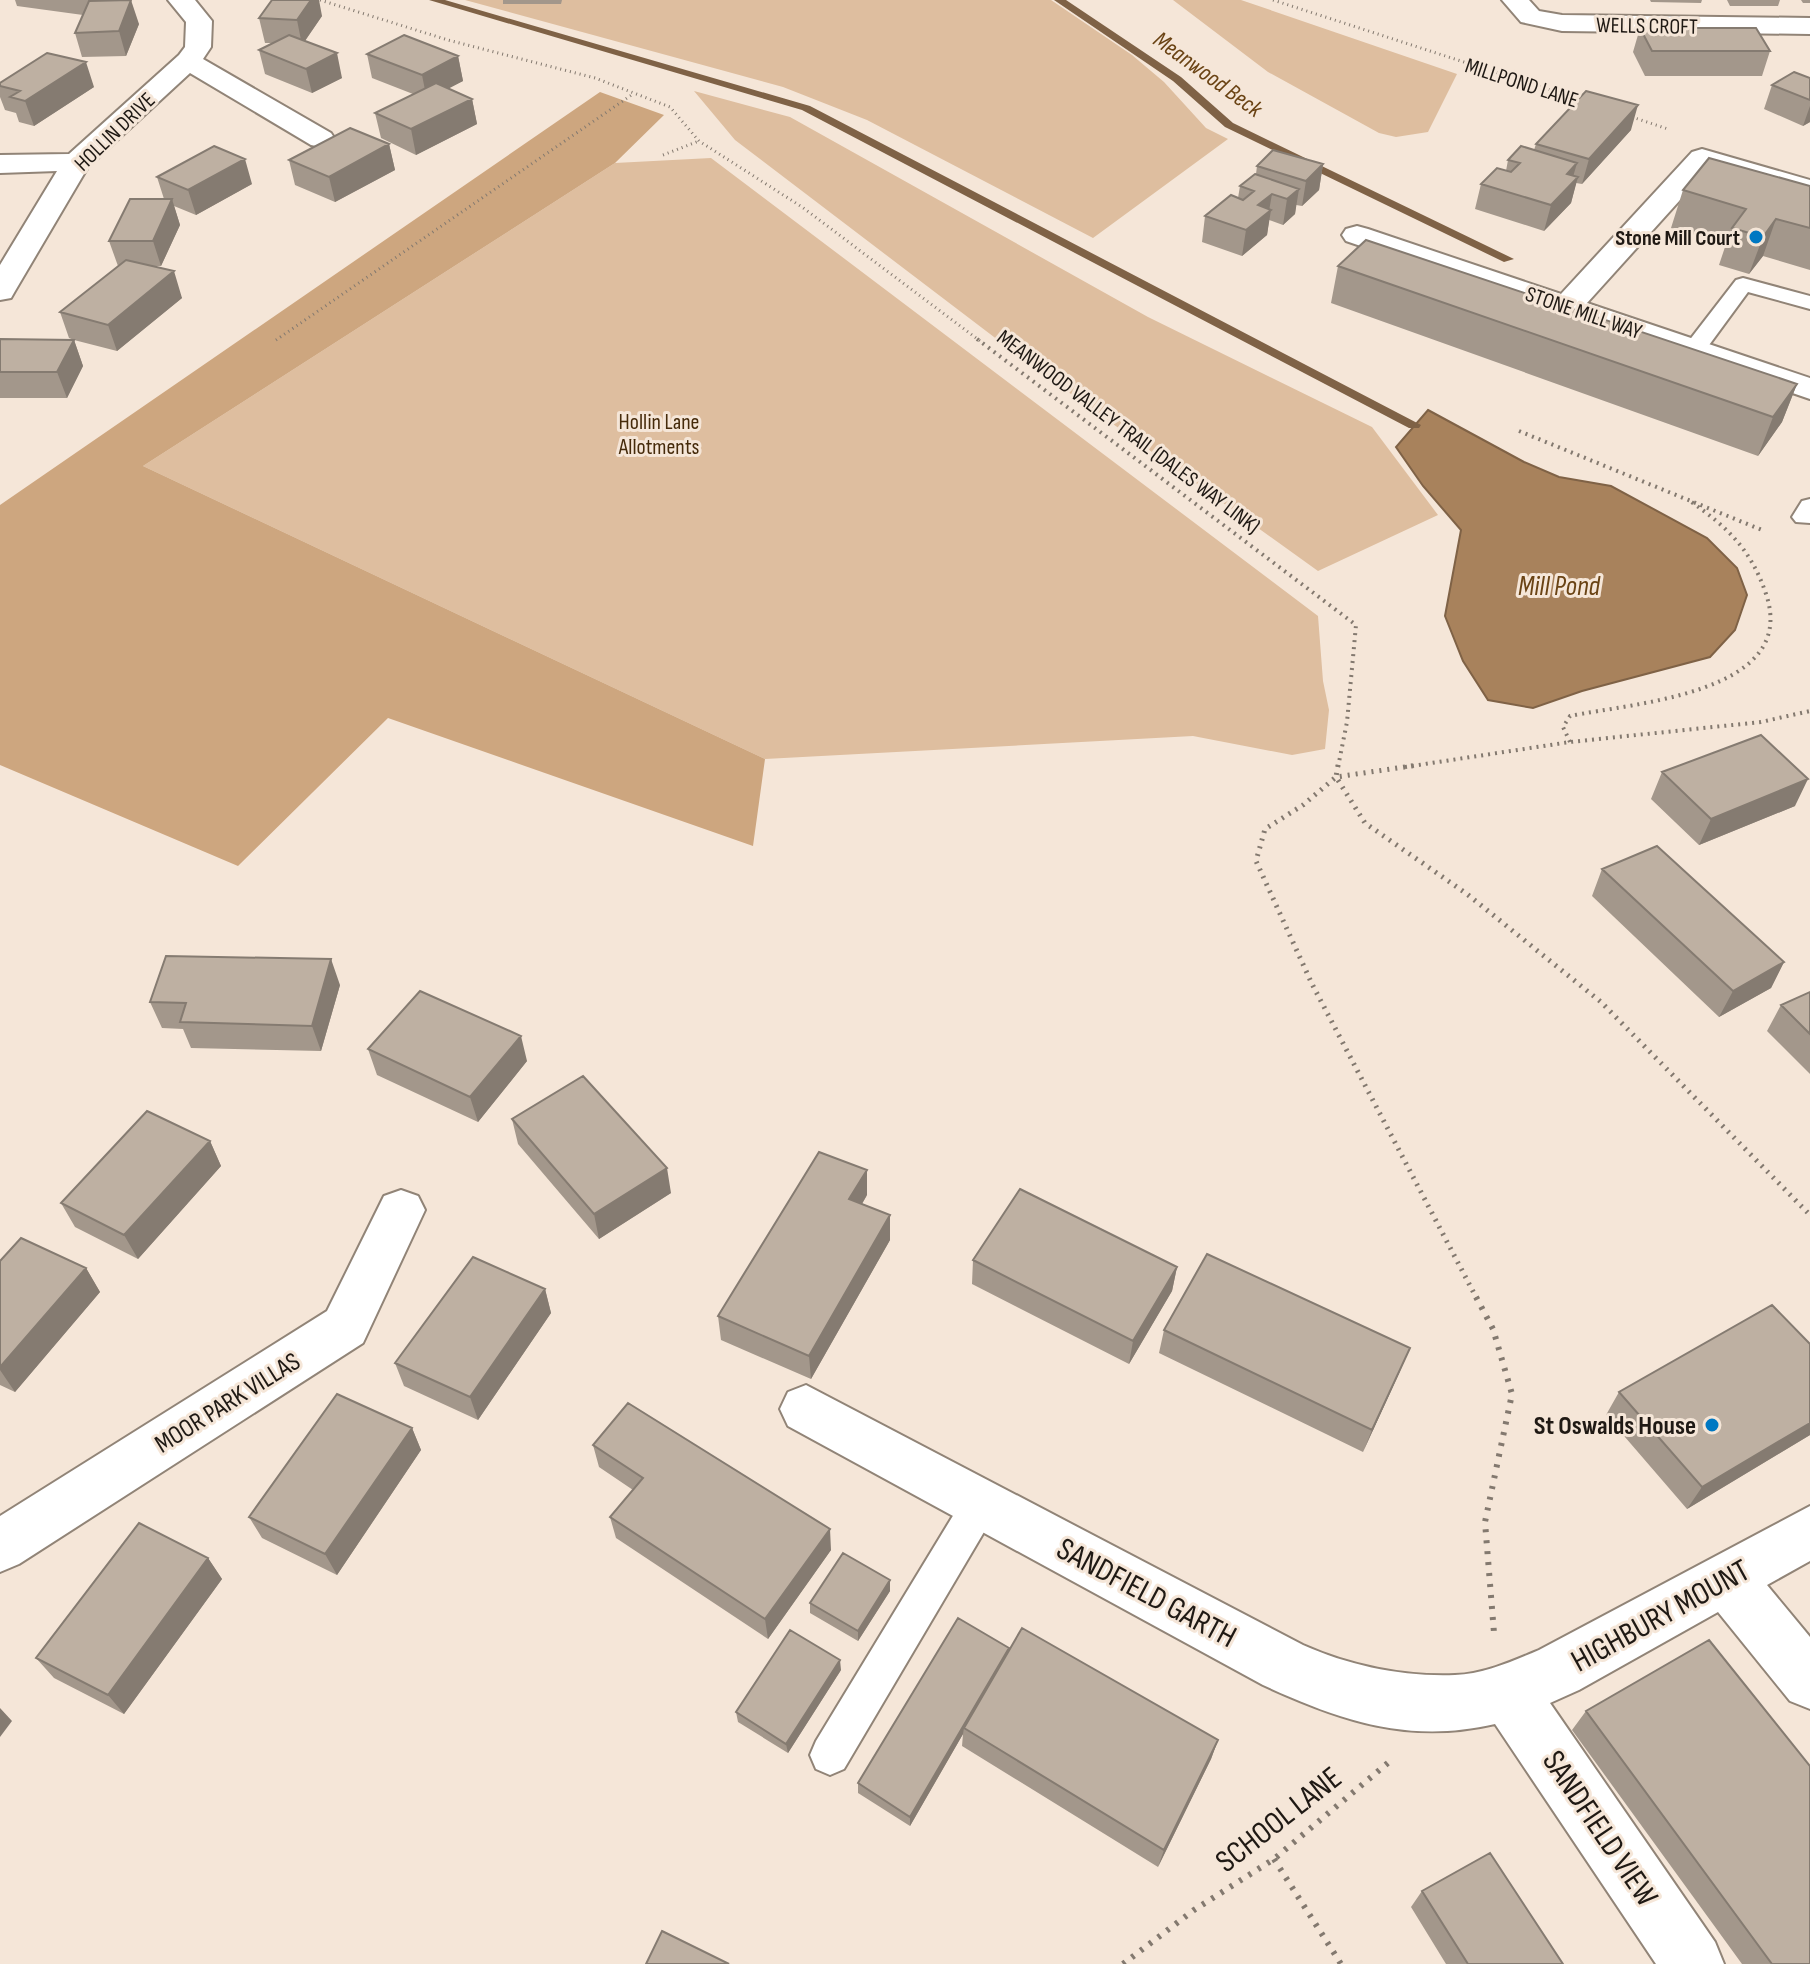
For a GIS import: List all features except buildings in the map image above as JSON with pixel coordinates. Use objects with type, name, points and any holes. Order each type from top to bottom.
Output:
[{"type":"street","points":[[181,0],[199,21],[198,47],[188,61],[321,139]]},
{"type":"street","name":"WELLS CROFT","points":[[1515,0],[1530,17],[1562,23],[1800,34]]},
{"type":"street","name":"HOLLIN DRIVE","points":[[0,291],[77,162],[188,61]]},
{"type":"street","points":[[1568,305],[1702,158],[1810,189]]},
{"type":"street","points":[[0,164],[77,162]]},
{"type":"street","name":"STONE MILL WAY","points":[[1357,235],[1810,389]]},
{"type":"street","name":"MOOR PARK VILLAS","points":[[0,1546],[345,1327],[401,1210]]},
{"type":"street","name":"SANDFIELD GARTH","points":[[806,1409],[1283,1665],[1329,1686],[1391,1700],[1483,1698]]},
{"type":"street","name":"HIGHBURY MOUNT","points":[[1483,1698],[1559,1670],[1810,1532]]},
{"type":"street","points":[[1727,1580],[1810,1681]]},
{"type":"street","name":"SANDFIELD VIEW","points":[[1483,1698],[1693,1964]]},
{"type":"lane","points":[[1693,351],[1743,284],[1810,303]]},
{"type":"lane","points":[[830,1755],[981,1503]]},
{"type":"path","name":"MEANWOOD VALLEY TRAIL (DALES WAY LINK)","points":[[320,0],[448,40],[595,78],[670,107],[699,141],[802,207],[1356,625],[1347,722],[1336,777]]},
{"type":"path","name":"MILLPOND LANE","points":[[1273,0],[1595,105]]},
{"type":"path","points":[[276,340],[634,93]]},
{"type":"path","points":[[1625,115],[1670,129],[1702,158]]},
{"type":"path","points":[[663,155],[699,141]]},
{"type":"path","points":[[1519,431],[1771,533]]},
{"type":"path","points":[[1570,742],[1563,727],[1570,716],[1598,708],[1666,699],[1719,682],[1745,668],[1772,635],[1773,620],[1768,601],[1751,561],[1729,529],[1690,501]]},
{"type":"path","points":[[1483,1698],[1492,1624],[1485,1522],[1512,1394],[1493,1329],[1312,984],[1256,861],[1265,829],[1303,805],[1336,777],[1570,742],[1761,722],[1810,711]]},
{"type":"path","points":[[1336,777],[1365,823],[1467,894],[1601,1002],[1810,1215]]},
{"type":"path","name":"SCHOOL LANE","points":[[1123,1964],[1194,1910],[1274,1859],[1483,1698]]},
{"type":"path","points":[[1274,1859],[1341,1964]]},
{"type":"green space","points":[[465,0],[1051,0],[1132,55],[1164,82],[1206,128],[1228,139],[1093,238],[867,120],[783,87]]},
{"type":"green space","points":[[1173,0],[1241,0],[1457,74],[1428,132],[1396,137],[1379,133],[1268,72]]},
{"type":"green space","points":[[694,91],[790,117],[1148,317],[1372,427],[1438,515],[1318,571],[1032,366],[735,140]]},
{"type":"green space","name":"Hollin Lane Allotments","points":[[711,158],[1318,616],[1323,681],[1329,710],[1325,749],[1292,755],[1193,736],[765,759],[143,466],[615,163]]},
{"type":"shaded area","points":[[600,92],[664,115],[615,163],[143,466],[765,759],[753,846],[388,718],[238,866],[0,765],[0,505]]},
{"type":"water","name":"Mill Pond","points":[[1428,410],[1524,462],[1559,477],[1611,486],[1707,538],[1737,568],[1747,595],[1735,630],[1710,657],[1582,691],[1533,708],[1488,700],[1463,661],[1445,616],[1461,530],[1423,486],[1396,447]]},
{"type":"waterway","points":[[434,0],[806,108],[1414,425]]},
{"type":"waterway","name":"Meanwood Beck","points":[[1059,0],[1177,79],[1229,125],[1508,259]]},
{"type":"place","name":"Stone Mill Court","points":[[1756,237]]},
{"type":"place","name":"St Oswalds House","points":[[1712,1425]]}]
